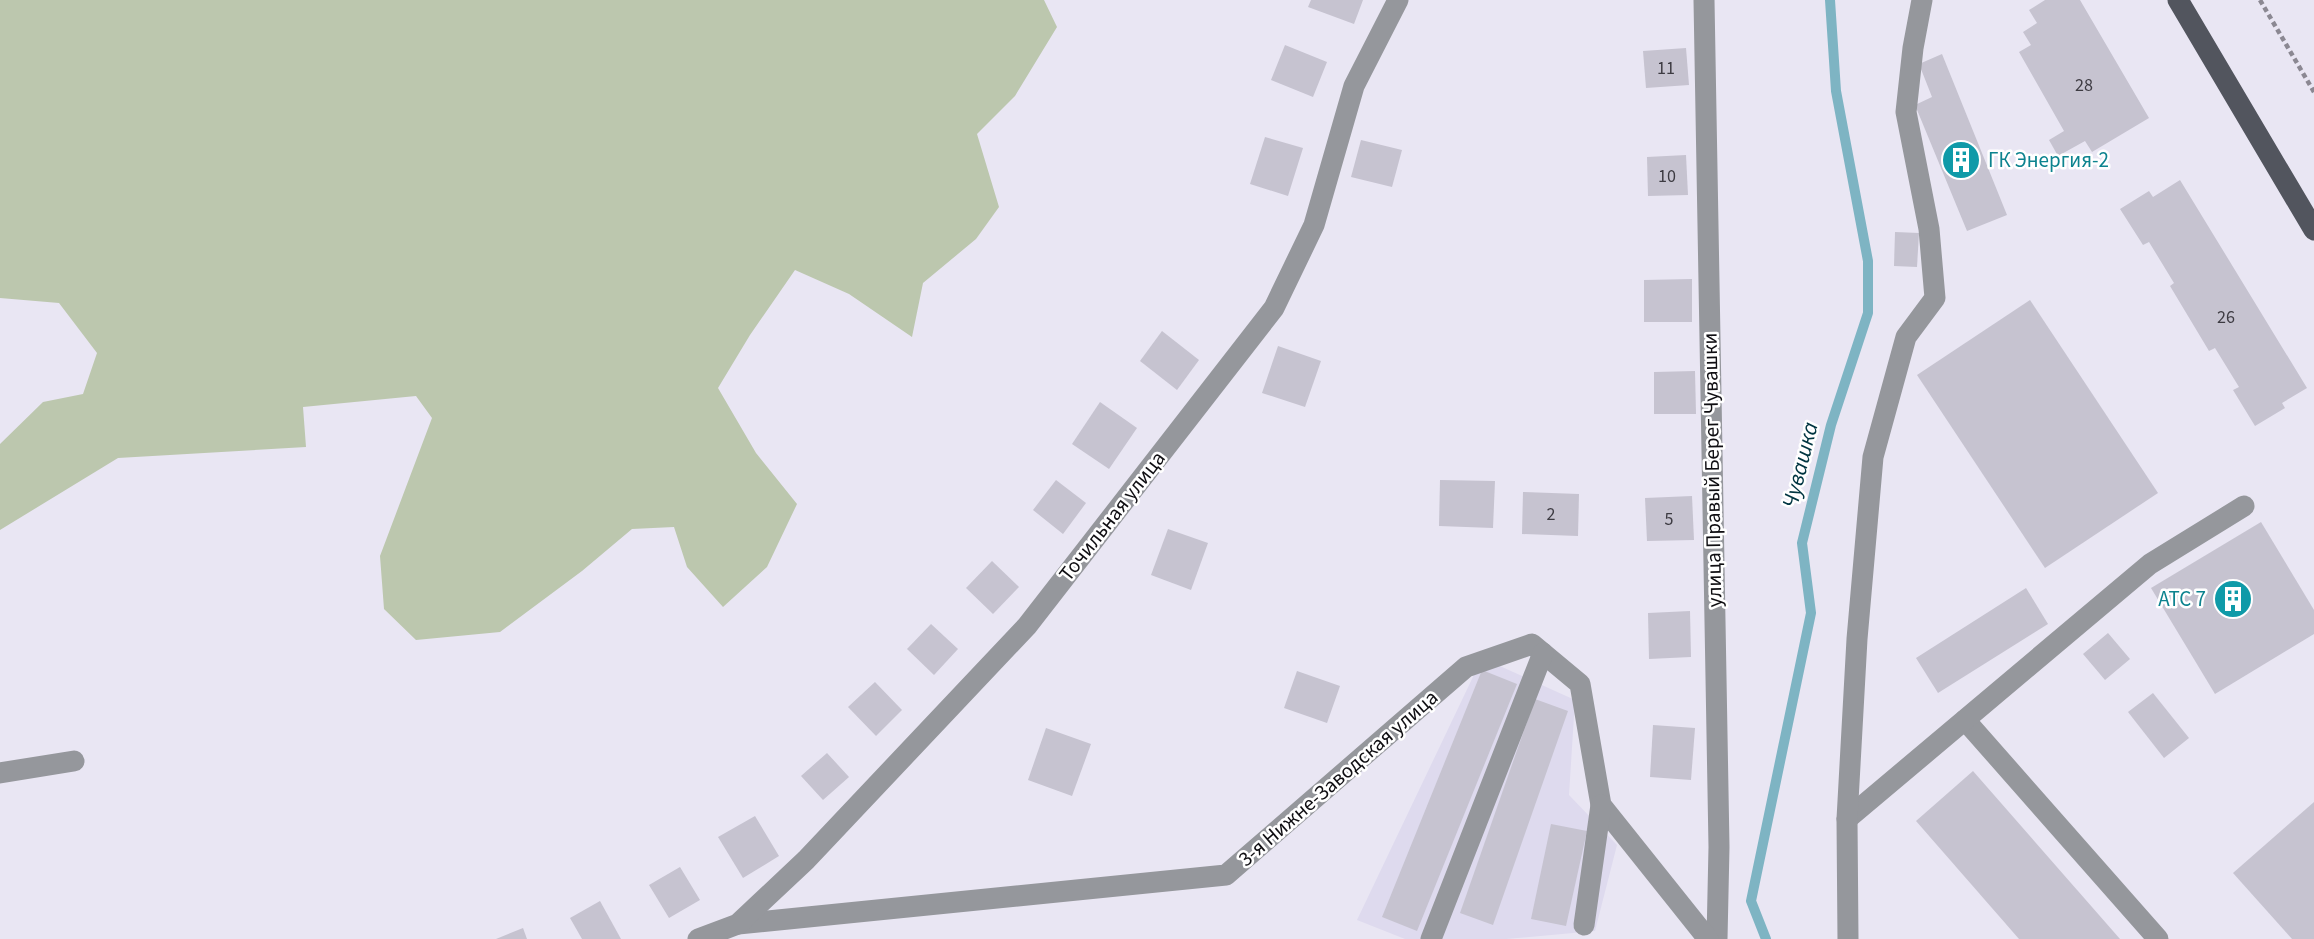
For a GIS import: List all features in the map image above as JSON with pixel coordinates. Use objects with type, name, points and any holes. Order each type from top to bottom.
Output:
[{"type":"main road","points":[[2178,0],[2314,230]]},
{"type":"street","name":"Точильная улица","points":[[698,939],[738,924],[806,860],[1027,626],[1273,308],[1314,225],[1354,86],[1398,0]]},
{"type":"street","name":"улица Правый Берег Чувашки","points":[[1704,0],[1719,833],[1717,939]]},
{"type":"street","points":[[1848,939],[1847,819],[1857,639],[1873,457],[1906,337],[1936,298],[1928,229],[1906,112],[1913,48],[1922,0]]},
{"type":"street","points":[[1847,819],[2150,564],[2244,506]]},
{"type":"street","name":"3-я Нижне-Заводская улица","points":[[738,924],[1226,875],[1466,667],[1532,645],[1543,653]]},
{"type":"street","points":[[1432,939],[1543,653],[1580,684],[1601,805],[1584,925]]},
{"type":"street","points":[[1965,720],[2158,939]]},
{"type":"street","points":[[0,773],[74,761]]},
{"type":"street","points":[[1601,805],[1708,939]]},
{"type":"path","points":[[2260,0],[2314,92]]},
{"type":"shaded area","points":[[1482,658],[1575,700],[1569,795],[1617,845],[1595,931],[1506,939],[1405,939],[1357,920]]},
{"type":"green space","points":[[0,0],[1044,0],[1057,27],[1015,96],[977,134],[999,207],[976,239],[923,283],[912,337],[849,294],[795,270],[750,335],[718,388],[756,453],[797,504],[767,567],[723,607],[687,567],[674,527],[632,529],[582,571],[500,632],[416,640],[384,609],[380,556],[432,418],[416,396],[303,407],[306,447],[118,458],[0,530],[0,444],[43,402],[83,394],[97,353],[59,303],[0,298]]},
{"type":"building","points":[[1311,0],[1363,0],[1354,24],[1308,7]]},
{"type":"building","points":[[2045,0],[2080,0],[2149,118],[2092,152],[2085,141],[2058,156],[2049,140],[2064,131],[2019,52],[2031,45],[2023,32],[2037,23],[2029,10]]},
{"type":"building","points":[[1285,45],[1327,62],[1313,97],[1271,80]]},
{"type":"building","points":[[1686,48],[1689,85],[1646,88],[1643,51]]},
{"type":"building","name":"ГК Энергия-2","points":[[1942,54],[2007,215],[1967,231],[1915,105],[1932,97],[1919,64]]},
{"type":"building","points":[[1265,137],[1303,148],[1288,196],[1250,184]]},
{"type":"building","points":[[1361,140],[1402,150],[1392,187],[1351,177]]},
{"type":"building","points":[[1686,155],[1688,195],[1648,196],[1647,157]]},
{"type":"building","points":[[2180,180],[2307,388],[2282,403],[2285,408],[2255,426],[2233,390],[2239,387],[2215,348],[2209,351],[2170,286],[2174,283],[2149,242],[2143,245],[2120,209],[2149,191],[2153,197]]},
{"type":"building","points":[[1895,232],[1919,233],[1917,267],[1894,266]]},
{"type":"building","points":[[1692,279],[1692,322],[1644,322],[1644,280]]},
{"type":"building","points":[[2030,300],[2158,493],[2045,568],[1917,375]]},
{"type":"building","points":[[1162,331],[1199,360],[1177,390],[1140,361]]},
{"type":"building","points":[[1278,346],[1321,361],[1305,407],[1262,393]]},
{"type":"building","points":[[1695,371],[1696,414],[1654,414],[1654,372]]},
{"type":"building","points":[[1100,402],[1137,428],[1109,469],[1072,444]]},
{"type":"building","points":[[1056,480],[1086,503],[1063,534],[1033,510]]},
{"type":"building","points":[[1440,480],[1495,481],[1493,528],[1439,526]]},
{"type":"building","points":[[1523,492],[1579,494],[1578,536],[1522,534]]},
{"type":"building","points":[[1692,496],[1694,540],[1647,541],[1645,498]]},
{"type":"building","name":"АТС 7","points":[[2261,522],[2314,610],[2314,634],[2215,694],[2151,588]]},
{"type":"building","points":[[1168,529],[1208,543],[1191,590],[1151,575]]},
{"type":"building","points":[[992,561],[1019,587],[993,614],[966,588]]},
{"type":"building","points":[[2026,588],[2048,624],[1938,693],[1916,658]]},
{"type":"building","points":[[1690,611],[1691,657],[1649,659],[1648,613]]},
{"type":"building","points":[[931,624],[958,649],[934,675],[907,649]]},
{"type":"building","points":[[2108,633],[2130,659],[2105,680],[2083,654]]},
{"type":"building","points":[[1482,670],[1517,684],[1417,931],[1382,917]]},
{"type":"building","points":[[1297,671],[1340,686],[1327,723],[1284,708]]},
{"type":"building","points":[[875,682],[902,710],[876,736],[848,707]]},
{"type":"building","points":[[2153,693],[2189,738],[2164,758],[2128,712]]},
{"type":"building","points":[[1535,699],[1568,711],[1493,925],[1460,913]]},
{"type":"building","points":[[1653,725],[1695,728],[1691,780],[1650,777]]},
{"type":"building","points":[[1046,728],[1091,744],[1072,796],[1028,780]]},
{"type":"building","points":[[827,753],[849,777],[823,800],[801,776]]},
{"type":"building","points":[[1973,771],[2120,939],[2019,939],[1916,821]]},
{"type":"building","points":[[2314,802],[2314,939],[2292,939],[2233,873]]},
{"type":"building","points":[[755,816],[779,856],[743,878],[718,837]]},
{"type":"building","points":[[1551,824],[1587,831],[1566,926],[1531,919]]},
{"type":"building","points":[[680,867],[700,900],[669,918],[649,885]]},
{"type":"building","points":[[600,901],[621,939],[582,939],[570,918]]},
{"type":"building","points":[[523,928],[527,939],[496,939]]},
{"type":"waterway","name":"Чувашка","points":[[1766,939],[1751,901],[1811,613],[1802,543],[1831,425],[1868,313],[1868,261],[1836,91],[1830,0]]},
{"type":"place","name":"ГК Энергия-2","points":[[1961,160]]},
{"type":"place","name":"АТС 7","points":[[2233,599]]}]
